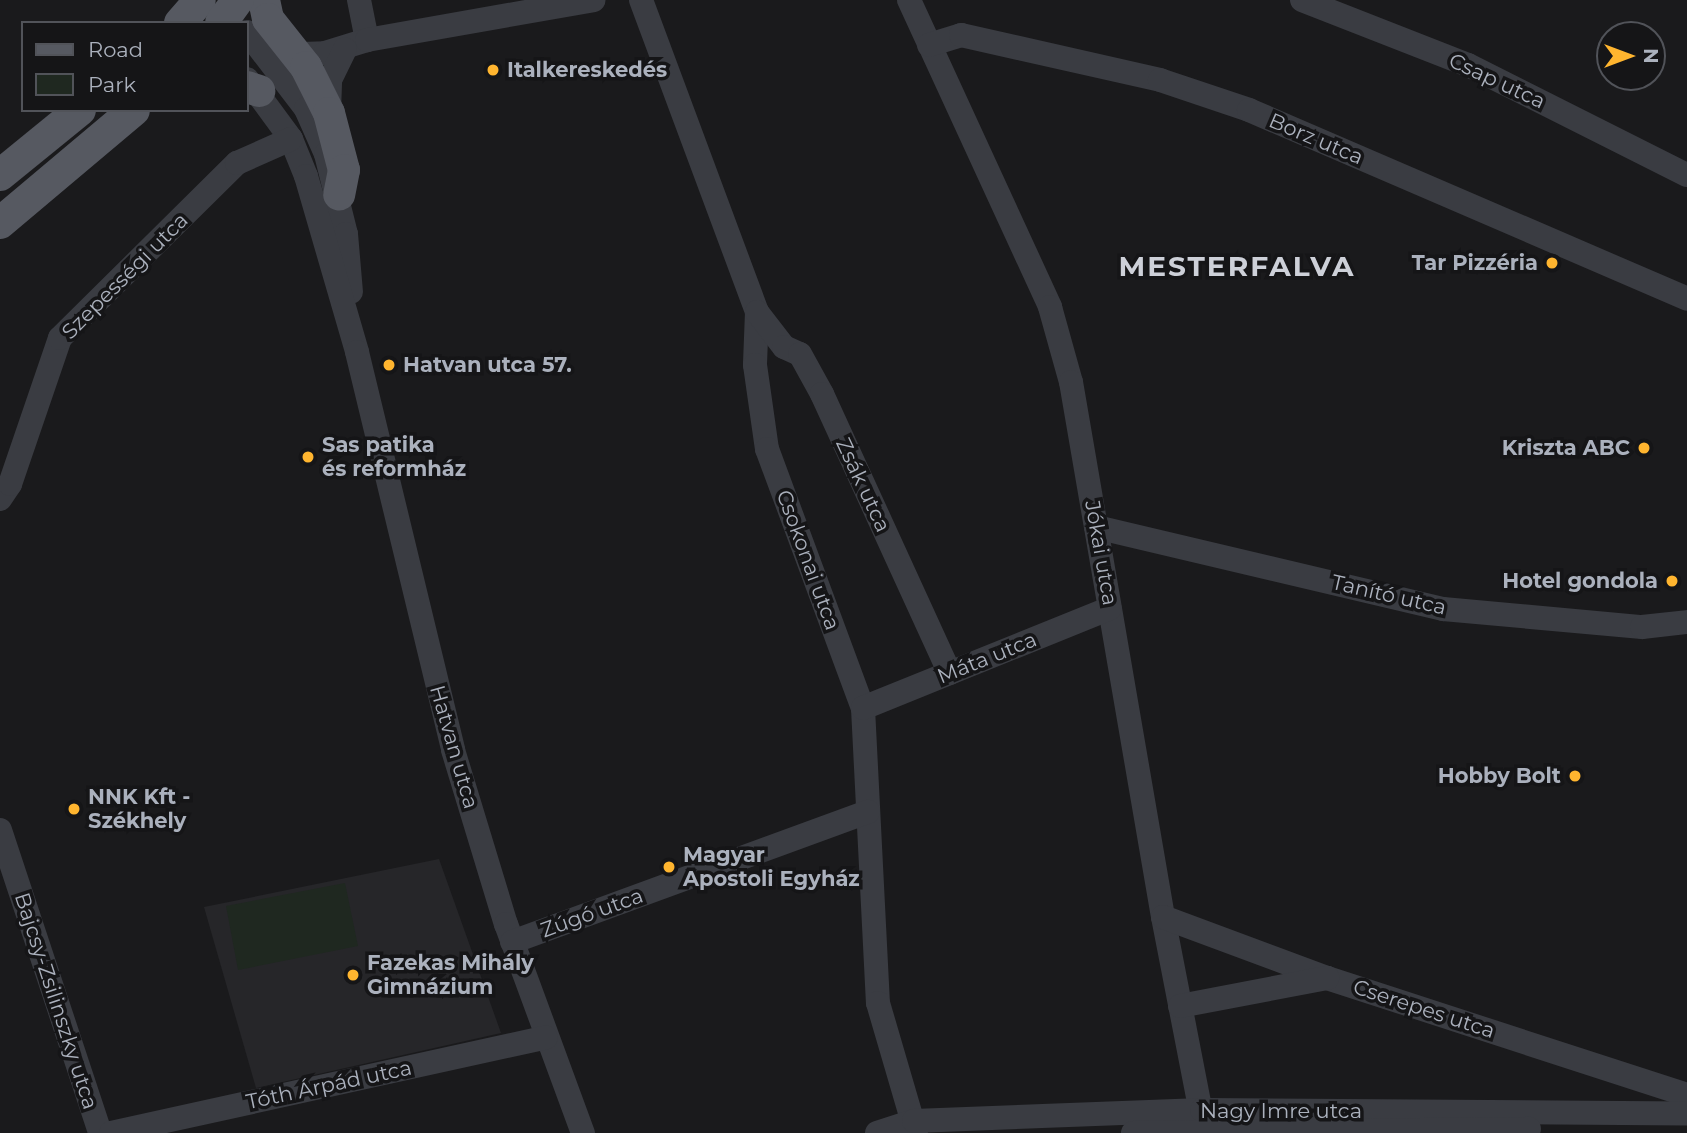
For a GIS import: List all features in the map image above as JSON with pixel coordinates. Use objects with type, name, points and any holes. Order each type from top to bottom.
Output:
[{"type":"main road","points":[[264,0],[268,19],[320,89],[344,170],[339,195]]},
{"type":"main road","points":[[0,175],[78,112]]},
{"type":"main road","points":[[0,223],[111,133],[132,112]]},
{"type":"main road","points":[[111,133],[151,112]]},
{"type":"street","points":[[329,113],[330,80],[356,44],[359,0]]},
{"type":"street","points":[[290,47],[301,54],[593,0]]},
{"type":"street","name":"Csokonai utca","points":[[641,0],[757,312],[755,365],[767,449],[863,708],[878,1003],[915,1127]]},
{"type":"street","name":"Jókai utca","points":[[909,0],[1050,307],[1071,382],[1163,917],[1204,1124]]},
{"type":"street","name":"Csap utca","points":[[1302,0],[1468,65],[1687,175]]},
{"type":"street","name":"Borz utca","points":[[929,45],[961,35],[1160,80],[1249,110],[1687,299]]},
{"type":"street","name":"Hatvan utca","points":[[248,36],[306,109],[339,195],[357,352]]},
{"type":"street","name":"Hatvan utca","points":[[251,85],[291,139],[357,352],[453,750],[512,942],[583,1133]]},
{"type":"street","name":"Szepességi utca","points":[[0,499],[10,484],[60,338],[237,163],[291,139]]},
{"type":"street","name":"Zsák utca","points":[[757,312],[783,347],[800,354],[822,394],[950,673]]},
{"type":"street","name":"Tanító utca","points":[[1096,527],[1443,609],[1642,627],[1687,622]]},
{"type":"street","name":"Máta utca","points":[[863,708],[1111,608]]},
{"type":"street","name":"Zúgó utca","points":[[512,942],[868,812]]},
{"type":"street","name":"Bajcsy-Zsilinszky utca","points":[[0,830],[100,1133]]},
{"type":"street","name":"Cserepes utca","points":[[1163,917],[1327,978],[1687,1095]]},
{"type":"street","points":[[1180,1006],[1327,978]]},
{"type":"street","name":"Tóth Árpád utca","points":[[111,1133],[546,1037]]},
{"type":"street","name":"Nagy Imre utca","points":[[877,1133],[915,1127],[1204,1124],[1687,1113]]},
{"type":"street","name":"Nagy Imre utca","points":[[1133,1133],[1204,1124],[1687,1130]]},
{"type":"shaded area","name":"Fazekas Mihály Gimnázium","points":[[439,859],[501,1033],[256,1088],[204,907]]},
{"type":"green space","points":[[345,883],[358,946],[238,970],[226,906]]},
{"type":"place","name":"Italkereskedés","points":[[493,70]]},
{"type":"place","name":"Tar Pizzéria","points":[[1552,263]]},
{"type":"place","name":"Hatvan utca 57.","points":[[389,365]]},
{"type":"place","name":"Kriszta ABC","points":[[1644,448]]},
{"type":"place","name":"Sas patika és reformház","points":[[308,457]]},
{"type":"place","name":"Hotel gondola","points":[[1672,581]]},
{"type":"place","name":"Hobby Bolt","points":[[1575,776]]},
{"type":"place","name":"NNK Kft - Székhely","points":[[74,809]]},
{"type":"place","name":"Magyar Apostoli Egyház","points":[[669,867]]},
{"type":"place","name":"Fazekas Mihály Gimnázium","points":[[353,975]]},
{"type":"district","name":"MESTERFALVA","points":[[1237,266]]}]
